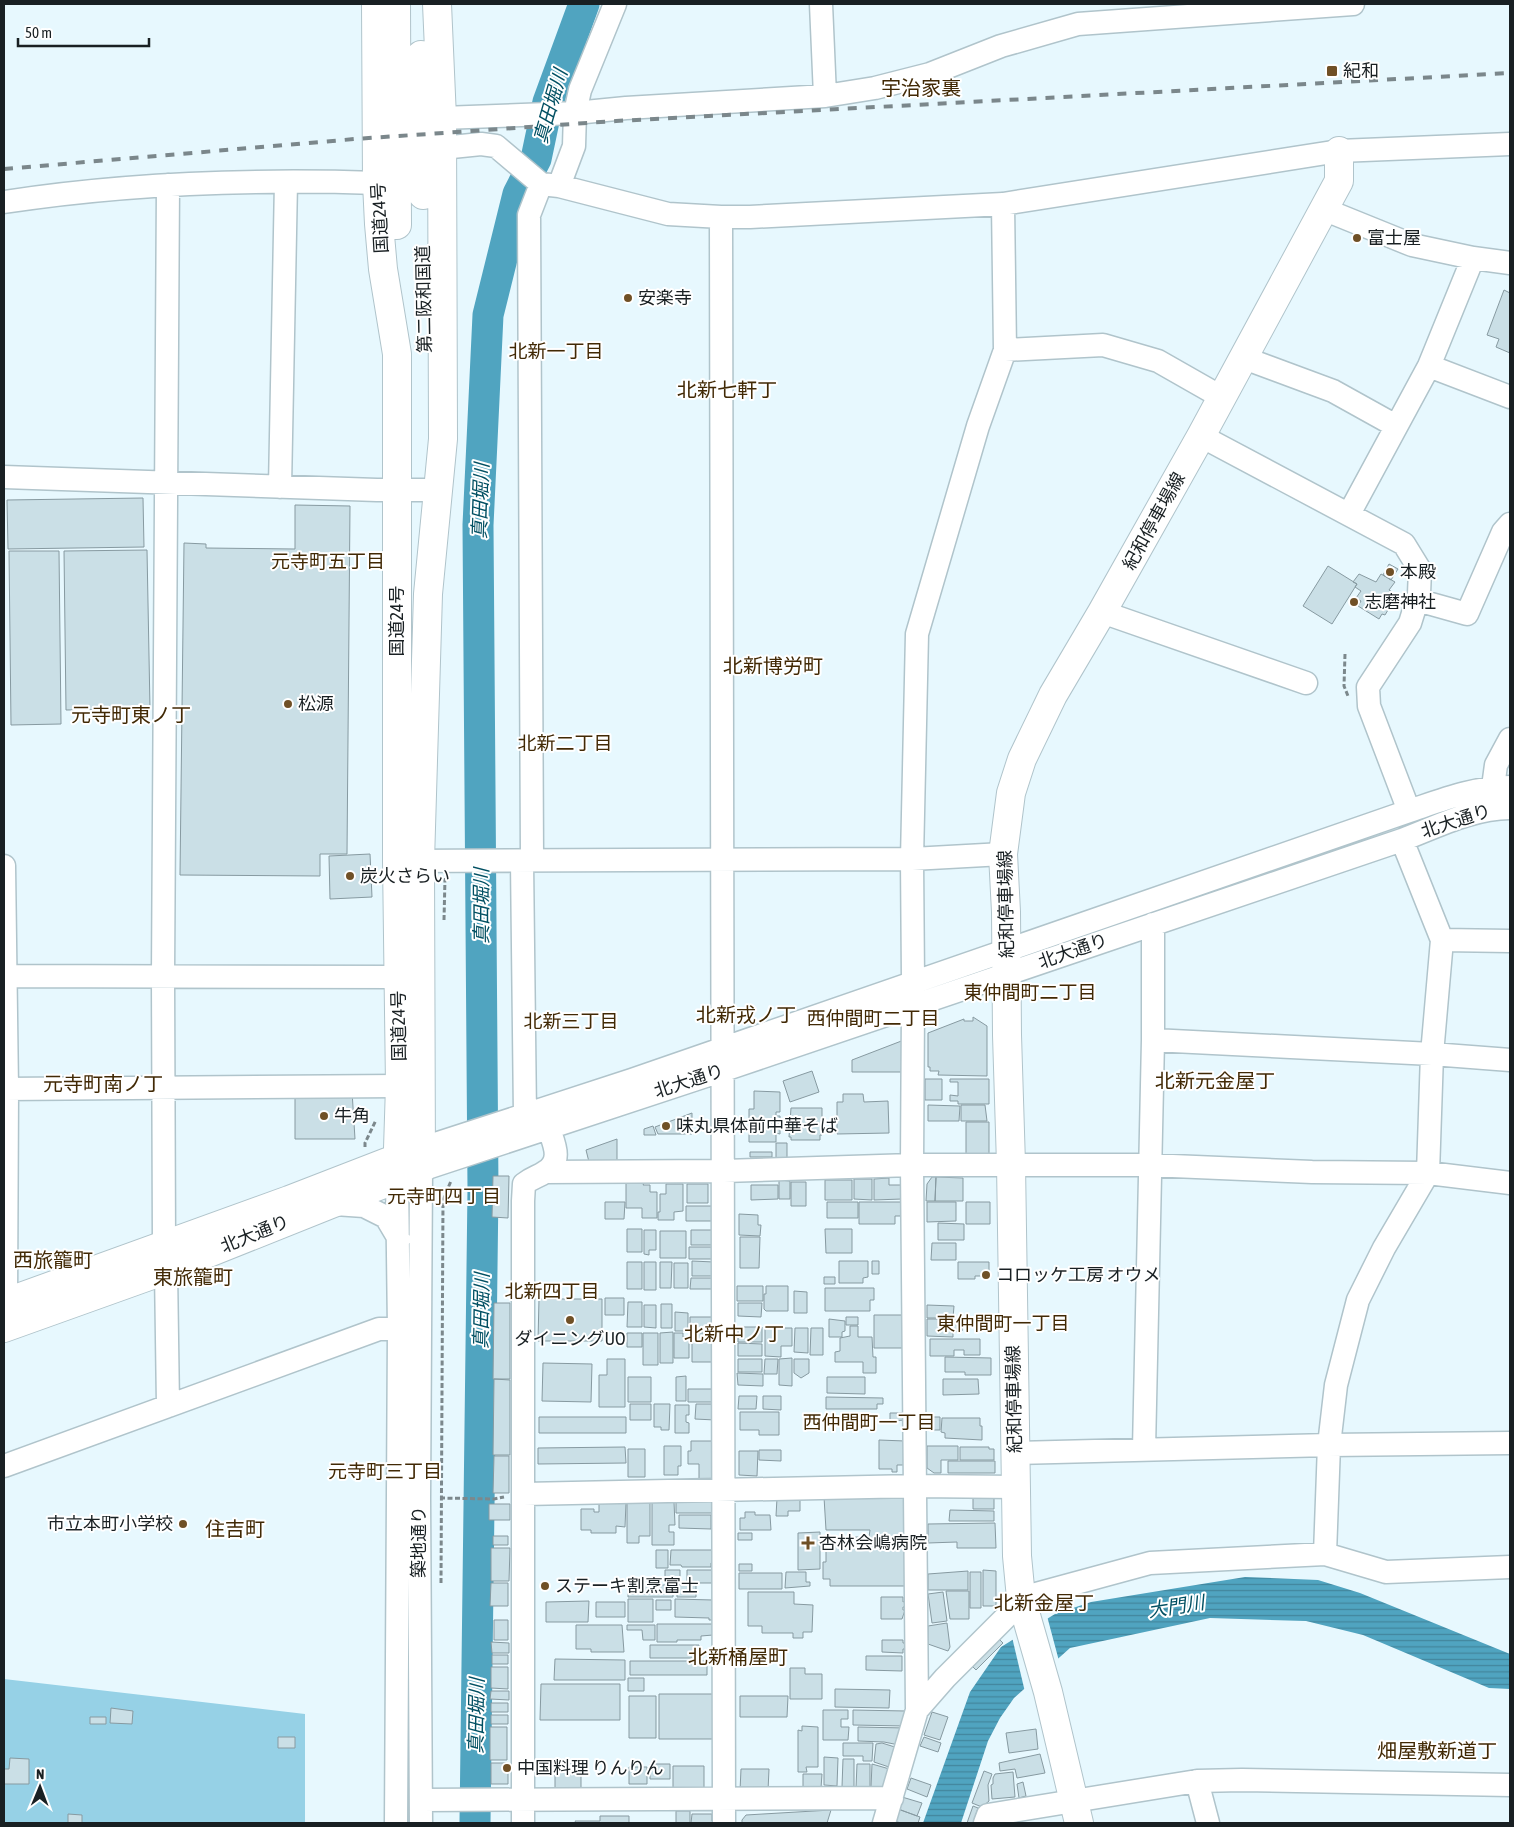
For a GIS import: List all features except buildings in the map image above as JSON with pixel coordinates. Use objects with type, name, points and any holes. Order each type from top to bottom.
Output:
[{"type":"main road","name":"国道24号","points":[[376,4],[377,182],[383,269],[397,354],[397,490],[431,861],[398,976],[400,1086],[409,1165]]},
{"type":"main road","name":"第二阪和国道","points":[[396,4],[397,354]]},
{"type":"main road","name":"第二阪和国道","points":[[420,4],[432,490]]},
{"type":"main road","name":"国道24号","points":[[409,1165],[431,861],[428,594],[432,490],[443,439],[442,118],[437,4]]},
{"type":"main road","name":"紀和停車場線","points":[[1076,1812],[1048,1692],[1023,1607],[1016,1556],[1012,1164],[1003,854],[1011,793],[1022,759],[1053,695],[1223,398],[1339,181],[1340,151]]},
{"type":"main road","name":"北大通り","points":[[4,1311],[331,1204],[409,1165]]},
{"type":"main road","name":"北大通り","points":[[165,1258],[409,1165]]},
{"type":"street","points":[[525,1116],[529,215],[574,146],[571,113],[614,4]]},
{"type":"street","points":[[821,4],[825,96]]},
{"type":"street","points":[[442,118],[571,113],[825,96],[875,88],[930,74],[1002,46],[1078,24],[1353,4]]},
{"type":"street","points":[[442,148],[481,144],[496,146],[516,164],[550,185],[668,214],[750,217],[1003,204],[1340,151],[1510,144]]},
{"type":"street","points":[[280,487],[286,182]]},
{"type":"street","points":[[4,202],[57,194],[168,185],[377,182]]},
{"type":"street","points":[[168,185],[162,976],[162,1089],[168,1406]]},
{"type":"street","points":[[913,981],[912,859],[917,634],[978,426],[1005,350],[1003,204]]},
{"type":"street","points":[[1324,209],[1412,246],[1510,263]]},
{"type":"street","points":[[721,217],[725,1489],[724,1823]]},
{"type":"street","points":[[1349,514],[1429,366],[1473,258]]},
{"type":"street","points":[[1005,350],[1103,345],[1158,361],[1223,398]]},
{"type":"street","points":[[1244,358],[1333,391],[1396,426]]},
{"type":"street","points":[[1429,366],[1510,397]]},
{"type":"street","points":[[1201,436],[1404,544],[1420,570],[1419,594],[1410,623],[1368,686],[1369,706],[1409,810]]},
{"type":"street","points":[[4,477],[280,487],[432,490]]},
{"type":"street","points":[[1417,600],[1467,614],[1503,532],[1510,524]]},
{"type":"street","points":[[1102,612],[1306,682]]},
{"type":"street","points":[[1502,797],[1496,765],[1510,739]]},
{"type":"street","name":"北大通り","points":[[494,1136],[549,1129],[913,1005],[1007,961],[1409,810],[1458,795],[1502,797]]},
{"type":"street","name":"北大通り","points":[[494,1136],[525,1116],[913,981],[1007,961],[1153,924],[1402,840],[1462,817],[1502,797]]},
{"type":"street","points":[[1325,1554],[1328,1445],[1336,1385],[1358,1300],[1384,1248],[1428,1173],[1432,1054],[1442,940],[1402,840]]},
{"type":"street","points":[[431,861],[912,859],[1003,854]]},
{"type":"street","points":[[4,866],[4,1311]]},
{"type":"street","points":[[1144,1449],[1153,1040],[1153,924]]},
{"type":"street","points":[[1442,940],[1510,941]]},
{"type":"street","points":[[5,976],[398,976]]},
{"type":"street","points":[[884,1823],[918,1710],[912,1165],[913,1005]]},
{"type":"street","points":[[1153,1040],[1432,1054],[1510,1060]]},
{"type":"street","points":[[5,1089],[400,1086]]},
{"type":"street","points":[[545,1172],[554,1162],[557,1154],[549,1129]]},
{"type":"street","points":[[409,1165],[460,1151],[494,1136]]},
{"type":"street","points":[[523,1823],[523,1201],[524,1184],[533,1177],[545,1172],[724,1171],[1012,1164],[1149,1165],[1312,1172],[1428,1173],[1510,1184]]},
{"type":"street","name":"築地通り","points":[[396,1823],[398,1239],[409,1165]]},
{"type":"street","name":"築地通り","points":[[409,1165],[419,1498],[421,1823]]},
{"type":"street","points":[[331,1204],[366,1206],[386,1217],[398,1239]]},
{"type":"street","points":[[4,1466],[379,1329],[399,1329]]},
{"type":"street","points":[[1015,1453],[1328,1445],[1510,1443]]},
{"type":"street","points":[[524,1494],[725,1489],[1016,1486]]},
{"type":"street","points":[[918,1710],[945,1678],[1008,1615],[1023,1607],[1150,1564],[1325,1554],[1386,1572],[1510,1567]]},
{"type":"street","points":[[1197,1780],[1208,1823]]},
{"type":"street","points":[[985,1823],[988,1815],[1076,1812],[1197,1780],[1510,1784]]},
{"type":"street","points":[[422,1800],[892,1798]]},
{"type":"path","points":[[431,861],[444,924]]},
{"type":"path","points":[[441,1586],[443,1200],[451,1183],[460,1151]]},
{"type":"path","points":[[419,1498],[494,1499]]},
{"type":"shaded area","points":[[4,1679],[305,1714],[305,1823],[4,1823]]},
{"type":"water","name":"大門川","points":[[1245,1577],[1318,1580],[1360,1593],[1510,1654],[1510,1689],[1489,1688],[1363,1635],[1306,1621],[1210,1618],[1070,1648],[1014,1698],[1000,1718],[988,1741],[961,1823],[923,1823],[970,1692],[1001,1647],[1055,1614],[1091,1602]]},
{"type":"pier","points":[[1047,1616],[1059,1661],[1025,1692],[1012,1637]]},
{"type":"waterway","name":"真田堀川","points":[[475,1823],[483,1189],[478,525],[488,315],[518,194],[536,159],[548,102],[584,4]]},
{"type":"railway","points":[[4,169],[355,139],[616,121],[1510,73]]},
{"type":"place","name":"紀和","points":[[1332,71]]},
{"type":"place","name":"富士屋","points":[[1357,238]]},
{"type":"place","name":"安楽寺","points":[[628,298]]},
{"type":"place","name":"本殿","points":[[1390,572]]},
{"type":"place","name":"志磨神社","points":[[1354,602]]},
{"type":"place","name":"松源","points":[[288,704]]},
{"type":"place","name":"炭火さらい","points":[[350,876]]},
{"type":"place","name":"牛角","points":[[324,1116]]},
{"type":"place","name":"味丸県体前中華そば","points":[[666,1126]]},
{"type":"place","name":"コロッケ工房 オウメ","points":[[986,1275]]},
{"type":"place","name":"ダイニングUO","points":[[570,1320]]},
{"type":"place","name":"市立本町小学校","points":[[183,1524]]},
{"type":"place","name":"杏林会嶋病院","points":[[808,1543]]},
{"type":"place","name":"ステーキ割烹富士","points":[[545,1586]]},
{"type":"place","name":"中国料理 りんりん","points":[[507,1768]]},
{"type":"district","name":"宇治家裏","points":[[921,88]]},
{"type":"district","name":"北新一丁目","points":[[556,351]]},
{"type":"district","name":"北新七軒丁","points":[[727,390]]},
{"type":"district","name":"元寺町五丁目","points":[[328,561]]},
{"type":"district","name":"北新博労町","points":[[773,666]]},
{"type":"district","name":"元寺町東ノ丁","points":[[131,715]]},
{"type":"district","name":"北新二丁目","points":[[565,743]]},
{"type":"district","name":"東仲間町二丁目","points":[[1030,992]]},
{"type":"district","name":"北新戎ノ丁","points":[[746,1015]]},
{"type":"district","name":"西仲間町二丁目","points":[[873,1018]]},
{"type":"district","name":"北新三丁目","points":[[571,1021]]},
{"type":"district","name":"北新元金屋丁","points":[[1215,1081]]},
{"type":"district","name":"元寺町南ノ丁","points":[[103,1084]]},
{"type":"district","name":"元寺町四丁目","points":[[444,1196]]},
{"type":"district","name":"西旅籠町","points":[[53,1260]]},
{"type":"district","name":"東旅籠町","points":[[193,1277]]},
{"type":"district","name":"北新四丁目","points":[[552,1291]]},
{"type":"district","name":"東仲間町一丁目","points":[[1003,1323]]},
{"type":"district","name":"北新中ノ丁","points":[[734,1334]]},
{"type":"district","name":"西仲間町一丁目","points":[[869,1422]]},
{"type":"district","name":"元寺町三丁目","points":[[385,1471]]},
{"type":"district","name":"住吉町","points":[[235,1529]]},
{"type":"district","name":"北新金屋丁","points":[[1044,1603]]},
{"type":"district","name":"北新桶屋町","points":[[738,1657]]},
{"type":"district","name":"畑屋敷新道丁","points":[[1437,1751]]}]
